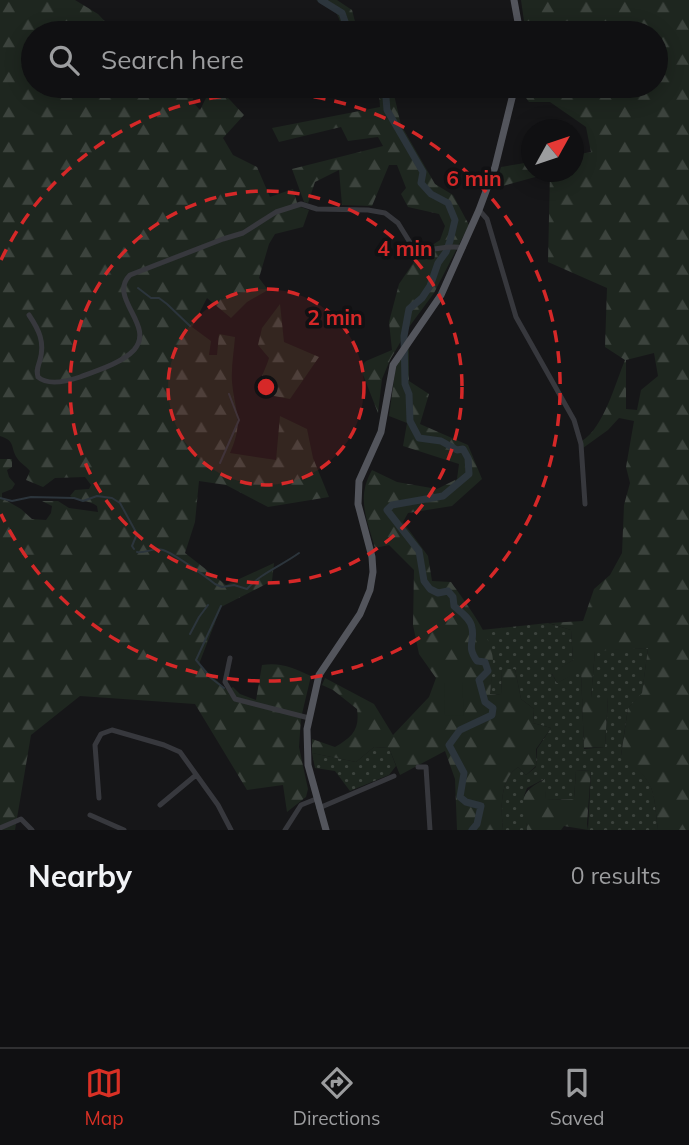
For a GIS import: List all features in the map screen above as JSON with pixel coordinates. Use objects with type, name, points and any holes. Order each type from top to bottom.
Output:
[{"type":"main road","points":[[514,0],[518,21]]},
{"type":"main road","points":[[326,830],[306,753],[309,719],[319,675],[360,614],[370,590],[372,557],[358,504],[358,487],[378,440],[385,415],[390,372],[403,348],[441,295],[480,210],[495,167],[512,98]]},
{"type":"street","points":[[29,315],[42,340],[38,377],[45,382],[69,380],[122,359],[131,354],[138,344],[140,328],[124,291],[124,283],[130,275],[243,233],[267,217],[288,208],[301,204],[317,208],[378,211],[398,223],[414,249],[422,251],[449,246],[463,248]]},
{"type":"street","points":[[480,210],[487,219],[516,317],[575,420],[581,444],[585,504]]},
{"type":"street","points":[[230,657],[225,682],[235,699],[309,719]]},
{"type":"street","points":[[99,798],[95,776],[95,745],[101,734],[112,730],[175,749],[187,759],[218,805],[231,830]]},
{"type":"street","points":[[418,767],[426,767],[430,830]]},
{"type":"street","points":[[160,805],[196,775]]},
{"type":"street","points":[[319,808],[394,776]]},
{"type":"street","points":[[285,830],[301,805],[316,799]]},
{"type":"street","points":[[90,815],[124,830]]},
{"type":"street","points":[[0,828],[21,819],[26,821],[32,830]]},
{"type":"green space","points":[[0,0],[75,0],[105,21],[21,21],[21,98],[193,98],[192,101],[200,110],[206,98],[228,98],[244,115],[223,138],[233,155],[257,167],[270,197],[293,189],[298,206],[309,210],[303,227],[275,234],[269,244],[259,278],[268,290],[247,302],[231,318],[207,298],[192,327],[211,341],[209,355],[217,355],[219,334],[235,337],[232,376],[238,425],[230,453],[276,460],[280,416],[307,429],[313,458],[329,497],[268,507],[226,485],[199,481],[195,522],[185,553],[226,585],[274,563],[272,581],[221,607],[199,664],[227,690],[233,687],[240,694],[256,700],[262,665],[281,665],[311,676],[301,718],[299,747],[308,789],[306,797],[287,812],[283,785],[247,790],[195,704],[80,696],[31,735],[15,830],[0,830],[0,459],[12,459],[12,467],[7,470],[15,484],[12,489],[2,493],[2,498],[32,519],[46,520],[51,513],[52,506],[42,501],[58,501],[69,508],[98,512],[97,506],[70,496],[75,490],[89,489],[91,485],[85,477],[55,478],[43,487],[26,480],[30,471],[17,458],[11,442],[0,436]]},
{"type":"green space","points":[[316,0],[337,0],[352,10],[355,21],[340,21],[336,12]]},
{"type":"green space","points":[[521,0],[689,0],[689,830],[658,830],[651,787],[641,773],[621,756],[628,708],[642,693],[648,648],[595,651],[591,698],[608,697],[605,747],[584,748],[581,671],[557,683],[552,673],[573,660],[571,630],[549,623],[583,621],[594,589],[610,575],[622,553],[624,505],[630,483],[626,467],[634,421],[619,418],[608,430],[583,448],[582,441],[603,416],[625,360],[605,347],[607,288],[548,262],[550,182],[584,182],[584,153],[591,152],[584,119],[574,119],[550,102],[529,102],[526,98],[668,98],[668,21],[524,21]],"holes":[[[654,353],[658,376],[641,390],[637,410],[626,409],[626,360]]]},
{"type":"green space","points":[[379,98],[395,98],[401,125],[435,184],[453,195],[469,225],[434,293],[409,327],[390,360],[382,379],[378,413],[360,367],[366,361],[392,350],[389,322],[399,284],[420,253],[440,240],[445,226],[439,214],[408,207],[401,194],[406,188],[397,165],[389,165],[372,206],[342,205],[339,170],[315,182],[308,203],[304,202],[292,169],[383,146],[378,137],[348,141],[341,127],[279,142],[272,128],[380,107]]},
{"type":"green space","points":[[521,164],[521,181],[495,188],[501,167]]},
{"type":"green space","points":[[280,304],[284,342],[319,357],[290,399],[258,393],[269,358],[258,345],[262,328]]},
{"type":"green space","points":[[409,343],[409,381],[429,394],[420,424],[468,445],[482,479],[452,506],[408,513],[403,522],[428,556],[432,581],[451,582],[483,630],[493,660],[490,694],[501,695],[502,669],[515,669],[521,699],[534,709],[533,723],[551,728],[536,749],[536,766],[526,775],[518,767],[507,779],[502,804],[503,830],[457,830],[455,779],[445,751],[400,775],[389,748],[374,747],[356,762],[312,753],[312,739],[335,747],[346,740],[356,728],[357,709],[322,685],[325,678],[374,704],[393,735],[429,697],[436,678],[419,654],[413,625],[414,570],[389,545],[375,548],[364,509],[367,480],[372,470],[397,482],[437,489],[457,479],[459,464],[403,446],[407,423],[389,416],[396,365]]},
{"type":"green space","points":[[548,623],[571,630],[573,660],[552,674],[557,683],[581,670],[584,749],[605,747],[608,698],[591,698],[595,650],[648,648],[642,694],[628,708],[621,755],[641,772],[651,786],[658,830],[588,830],[591,770],[576,771],[574,799],[546,800],[544,779],[527,788],[524,796],[527,830],[503,830],[502,804],[507,779],[518,767],[526,775],[536,767],[537,749],[551,728],[533,723],[534,709],[521,699],[515,669],[502,669],[501,695],[490,694],[491,653],[481,630]]},
{"type":"green space","points":[[444,682],[462,682],[464,715],[445,716]]},
{"type":"green space","points":[[374,747],[389,748],[396,766],[389,775],[350,791],[335,771],[315,768],[312,753],[356,762]]},
{"type":"green space","points":[[591,770],[588,830],[564,826],[561,830],[527,830],[523,805],[525,794],[529,790],[545,779],[546,800],[574,799],[576,771]]},
{"type":"waterway","points":[[321,0],[342,13],[345,21]]},
{"type":"waterway","points":[[386,98],[387,110],[423,172],[421,183],[431,194],[448,203],[455,220],[446,252],[438,263],[430,286],[422,298],[409,309],[404,336],[405,384],[409,394],[410,421],[419,438],[441,441],[457,450],[463,449],[468,458],[469,474],[443,496],[392,505],[387,510],[419,551],[424,581],[430,589],[438,593],[448,591],[453,597],[454,606],[470,621],[473,633],[472,651],[477,661],[485,662],[488,671],[479,680],[485,702],[493,708],[492,715],[460,730],[449,745],[464,773],[460,797],[466,802],[481,806],[477,824],[472,830]]},
{"type":"waterway","points":[[138,288],[151,298],[159,298],[190,326]]},
{"type":"waterway","points":[[220,463],[239,420],[229,394]]},
{"type":"waterway","points":[[0,498],[12,501],[31,497],[74,498],[83,501],[97,496],[112,498],[120,503],[137,534],[132,546],[134,549]]},
{"type":"waterway","points":[[137,552],[163,550],[215,584],[247,589],[299,553]]},
{"type":"waterway","points":[[190,634],[208,605]]},
{"type":"waterway","points":[[221,606],[196,660],[211,678],[224,688]]}]
